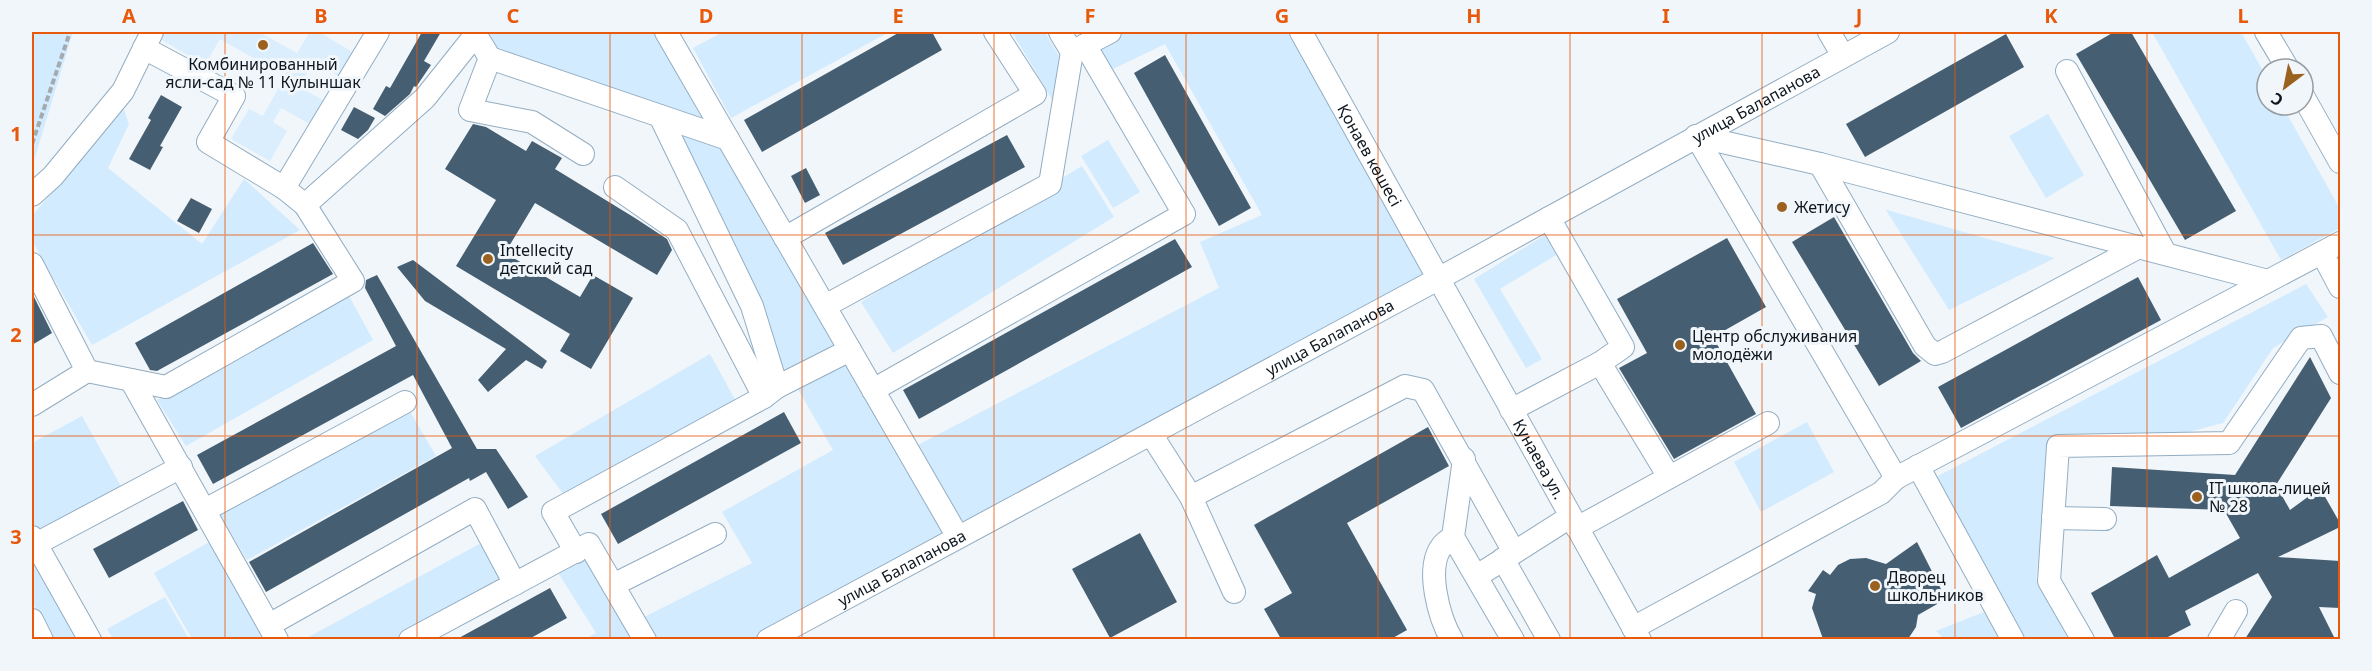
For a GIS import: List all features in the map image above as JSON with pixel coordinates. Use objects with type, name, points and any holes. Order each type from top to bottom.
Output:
[{"type":"street","points":[[284,188],[378,32]]},
{"type":"street","points":[[666,32],[958,537]]},
{"type":"street","points":[[785,238],[1035,94],[995,32]]},
{"type":"street","points":[[873,390],[1184,214],[1079,49],[1060,32]]},
{"type":"street","points":[[825,306],[1050,184],[1079,49],[1110,32]]},
{"type":"street","name":"Қонаев көшесі","points":[[1301,32],[1438,279]]},
{"type":"street","points":[[1829,32],[1843,56]]},
{"type":"street","name":"улица Балапанова","points":[[768,639],[1438,279],[1888,32]]},
{"type":"street","points":[[2266,32],[2281,57]]},
{"type":"street","points":[[305,206],[425,98],[475,33],[490,58],[728,139]]},
{"type":"street","points":[[32,195],[53,176],[123,91],[148,40],[234,96],[208,142],[284,188],[305,206],[352,281],[166,387],[87,370],[32,405]]},
{"type":"street","points":[[490,58],[470,110],[532,123],[583,154]]},
{"type":"street","points":[[2067,72],[2165,253]]},
{"type":"street","points":[[660,116],[752,306],[771,392]]},
{"type":"street","points":[[2315,117],[2340,162]]},
{"type":"street","points":[[1696,136],[1820,164],[2165,253],[2268,282]]},
{"type":"street","points":[[1696,136],[1896,478]]},
{"type":"street","points":[[1820,164],[1925,346],[1935,354],[2139,247]]},
{"type":"street","points":[[615,187],[677,230],[771,392]]},
{"type":"street","points":[[1511,410],[1600,363],[1623,347],[1549,218]]},
{"type":"street","points":[[1636,634],[1881,493],[1896,478],[2331,248],[2340,287]]},
{"type":"street","points":[[32,264],[87,370]]},
{"type":"street","name":"Кунаева ул.","points":[[1438,279],[1636,634]]},
{"type":"street","points":[[2083,639],[2049,581],[2058,446],[2229,443],[2301,338],[2321,336],[2340,373]]},
{"type":"street","points":[[576,552],[553,512],[850,350]]},
{"type":"street","points":[[1600,363],[1669,477]]},
{"type":"street","points":[[131,380],[273,632],[475,509],[515,584]]},
{"type":"street","points":[[1191,497],[1393,390],[1405,386],[1423,390],[1464,459],[1549,639]]},
{"type":"street","points":[[205,510],[405,402]]},
{"type":"street","points":[[1477,576],[1509,555],[1669,477],[1768,423]]},
{"type":"street","points":[[1151,434],[1191,497],[1234,592]]},
{"type":"street","points":[[1464,459],[1453,537],[1513,639]]},
{"type":"street","points":[[1918,466],[2013,639]]},
{"type":"street","points":[[90,639],[34,541],[181,467]]},
{"type":"street","points":[[2053,518],[2105,519]]},
{"type":"street","points":[[613,585],[716,534]]},
{"type":"street","points":[[1452,639],[1443,624],[1434,583],[1437,554],[1453,537]]},
{"type":"street","points":[[410,639],[589,544],[645,639]]},
{"type":"street","points":[[2218,639],[2236,611]]},
{"type":"street","points":[[32,620],[42,639]]},
{"type":"path","points":[[32,144],[70,32]]},
{"type":"shaded area","points":[[32,32],[73,32],[32,167]]},
{"type":"shaded area","points":[[164,32],[259,32],[297,53],[310,32],[323,32],[322,34],[356,54],[342,78],[313,62],[299,87],[328,103],[315,127],[281,108],[273,122],[287,131],[270,161],[231,139],[249,109],[263,116],[285,76],[220,39],[205,65],[160,39]]},
{"type":"shaded area","points":[[483,32],[654,32],[710,133],[494,52]]},
{"type":"shaded area","points":[[723,32],[889,32],[731,118],[693,48]]},
{"type":"shaded area","points":[[1012,32],[1045,32],[1059,56],[1053,101]]},
{"type":"shaded area","points":[[1121,32],[1293,32],[1429,279],[962,527],[916,446],[1219,288],[1200,242],[1262,215],[1165,44],[1109,71],[1094,47]]},
{"type":"shaded area","points":[[2152,32],[2241,32],[2255,57],[2255,117],[2289,117],[2340,209],[2340,228],[2281,260]]},
{"type":"shaded area","points":[[123,107],[129,124],[108,168],[202,244],[244,179],[300,230],[92,345],[32,241],[32,216]]},
{"type":"shaded area","points":[[2048,114],[2084,175],[2046,198],[2009,136]]},
{"type":"shaded area","points":[[671,126],[723,142],[840,344],[778,382]]},
{"type":"shaded area","points":[[1108,140],[1140,192],[1113,208],[1081,156]]},
{"type":"shaded area","points":[[1082,166],[1114,217],[893,353],[861,302]]},
{"type":"shaded area","points":[[1887,210],[2055,258],[1949,310]]},
{"type":"shaded area","points":[[1545,235],[1556,255],[1500,289],[1542,359],[1526,368],[1474,279]]},
{"type":"shaded area","points":[[2306,284],[2328,317],[2273,348],[2223,423],[2185,433],[2052,435],[2036,579],[2068,639],[2026,639],[1936,477]]},
{"type":"shaded area","points":[[348,294],[373,340],[186,446],[157,400]]},
{"type":"shaded area","points":[[710,354],[738,405],[564,495],[535,456]]},
{"type":"shaded area","points":[[850,362],[949,538],[755,639],[652,639],[640,619],[752,563],[722,512],[833,450],[795,384]]},
{"type":"shaded area","points":[[408,408],[436,456],[247,560],[218,511]]},
{"type":"shaded area","points":[[82,416],[122,488],[38,533],[32,521],[32,443]]},
{"type":"shaded area","points":[[1807,422],[1834,472],[1761,512],[1734,462]]},
{"type":"shaded area","points":[[213,540],[269,639],[192,639],[154,573]]},
{"type":"shaded area","points":[[483,542],[507,581],[397,639],[303,640]]},
{"type":"shaded area","points":[[32,548],[83,639],[53,639],[32,602]]},
{"type":"shaded area","points":[[588,555],[636,639],[585,639],[596,633],[557,571]]},
{"type":"shaded area","points":[[165,597],[189,639],[113,639],[107,629]]},
{"type":"shaded area","points":[[1984,612],[1999,639],[1944,639],[1936,631]]},
{"type":"building","points":[[422,32],[441,32],[424,61],[431,65],[410,94],[385,116],[373,109],[386,86],[390,88]]},
{"type":"building","points":[[900,32],[932,32],[942,50],[762,152],[744,120]]},
{"type":"building","points":[[2114,32],[2131,32],[2236,211],[2185,240],[2076,54]]},
{"type":"building","points":[[2006,34],[2024,67],[1865,157],[1846,124]]},
{"type":"building","points":[[1165,55],[1251,208],[1219,226],[1134,73]]},
{"type":"building","points":[[161,95],[182,107],[160,146],[163,147],[150,170],[129,159],[151,120],[148,118]]},
{"type":"building","points":[[354,107],[375,118],[368,130],[358,139],[341,130]]},
{"type":"building","name":"Intellecity детский сад","points":[[473,124],[486,127],[526,151],[532,141],[562,158],[555,169],[667,239],[672,250],[657,275],[535,203],[505,253],[580,297],[593,275],[633,298],[591,369],[560,351],[570,334],[456,266],[496,200],[445,169]]},
{"type":"building","points":[[1007,135],[1025,167],[843,265],[825,233]]},
{"type":"building","points":[[806,168],[820,195],[805,203],[791,176]]},
{"type":"building","points":[[191,198],[212,209],[199,233],[177,221]]},
{"type":"building","points":[[1834,217],[1913,353],[1921,361],[1879,386],[1792,242]]},
{"type":"building","name":"Центр обслуживания молодёжи","points":[[1727,238],[1766,307],[1713,337],[1756,414],[1674,459],[1619,368],[1647,353],[1617,299]]},
{"type":"building","points":[[1175,239],[1192,267],[919,419],[903,390]]},
{"type":"building","points":[[313,243],[333,274],[157,371],[150,370],[135,343]]},
{"type":"building","points":[[413,260],[547,361],[542,369],[526,360],[488,392],[478,380],[506,349],[425,301],[397,267]]},
{"type":"building","points":[[377,275],[477,449],[496,449],[528,497],[508,509],[486,472],[470,481],[469,478],[266,592],[249,562],[452,448],[413,375],[213,484],[197,455],[396,346],[365,288],[366,280]]},
{"type":"building","points":[[2138,277],[2161,320],[1961,428],[1938,387]]},
{"type":"building","points":[[32,293],[52,333],[32,345]]},
{"type":"building","name":"IT школа-лицей № 28","points":[[2310,357],[2331,398],[2276,485],[2290,510],[2320,488],[2340,523],[2340,527],[2278,557],[2340,561],[2340,608],[2319,607],[2335,639],[2245,639],[2272,597],[2258,573],[2185,611],[2191,625],[2164,639],[2115,639],[2091,593],[2157,555],[2169,578],[2240,538],[2224,510],[2110,506],[2112,467],[2235,475]]},
{"type":"building","points":[[784,412],[801,443],[618,544],[601,514]]},
{"type":"building","points":[[1428,427],[1449,466],[1347,523],[1407,630],[1391,639],[1281,639],[1264,609],[1292,593],[1254,525]]},
{"type":"building","points":[[183,501],[198,530],[109,578],[93,549]]},
{"type":"building","points":[[1140,533],[1177,602],[1110,638],[1072,569]]},
{"type":"building","name":"Дворец школьников","points":[[1917,542],[1946,599],[1918,615],[1916,627],[1908,639],[1823,639],[1812,608],[1816,594],[1808,591],[1823,570],[1830,575],[1838,565],[1850,559],[1866,558],[1886,564]]},
{"type":"building","points":[[550,588],[567,618],[529,639],[457,639]]},
{"type":"place","name":"Комбинированный ясли-сад № 11 Кулыншак","points":[[263,45]]},
{"type":"place","name":"Жетису","points":[[1782,207]]},
{"type":"place","name":"Intellecity детский сад","points":[[488,259]]},
{"type":"place","name":"Центр обслуживания молодёжи","points":[[1680,345]]},
{"type":"place","name":"IT школа-лицей № 28","points":[[2197,497]]},
{"type":"place","name":"Дворец школьников","points":[[1875,586]]}]
